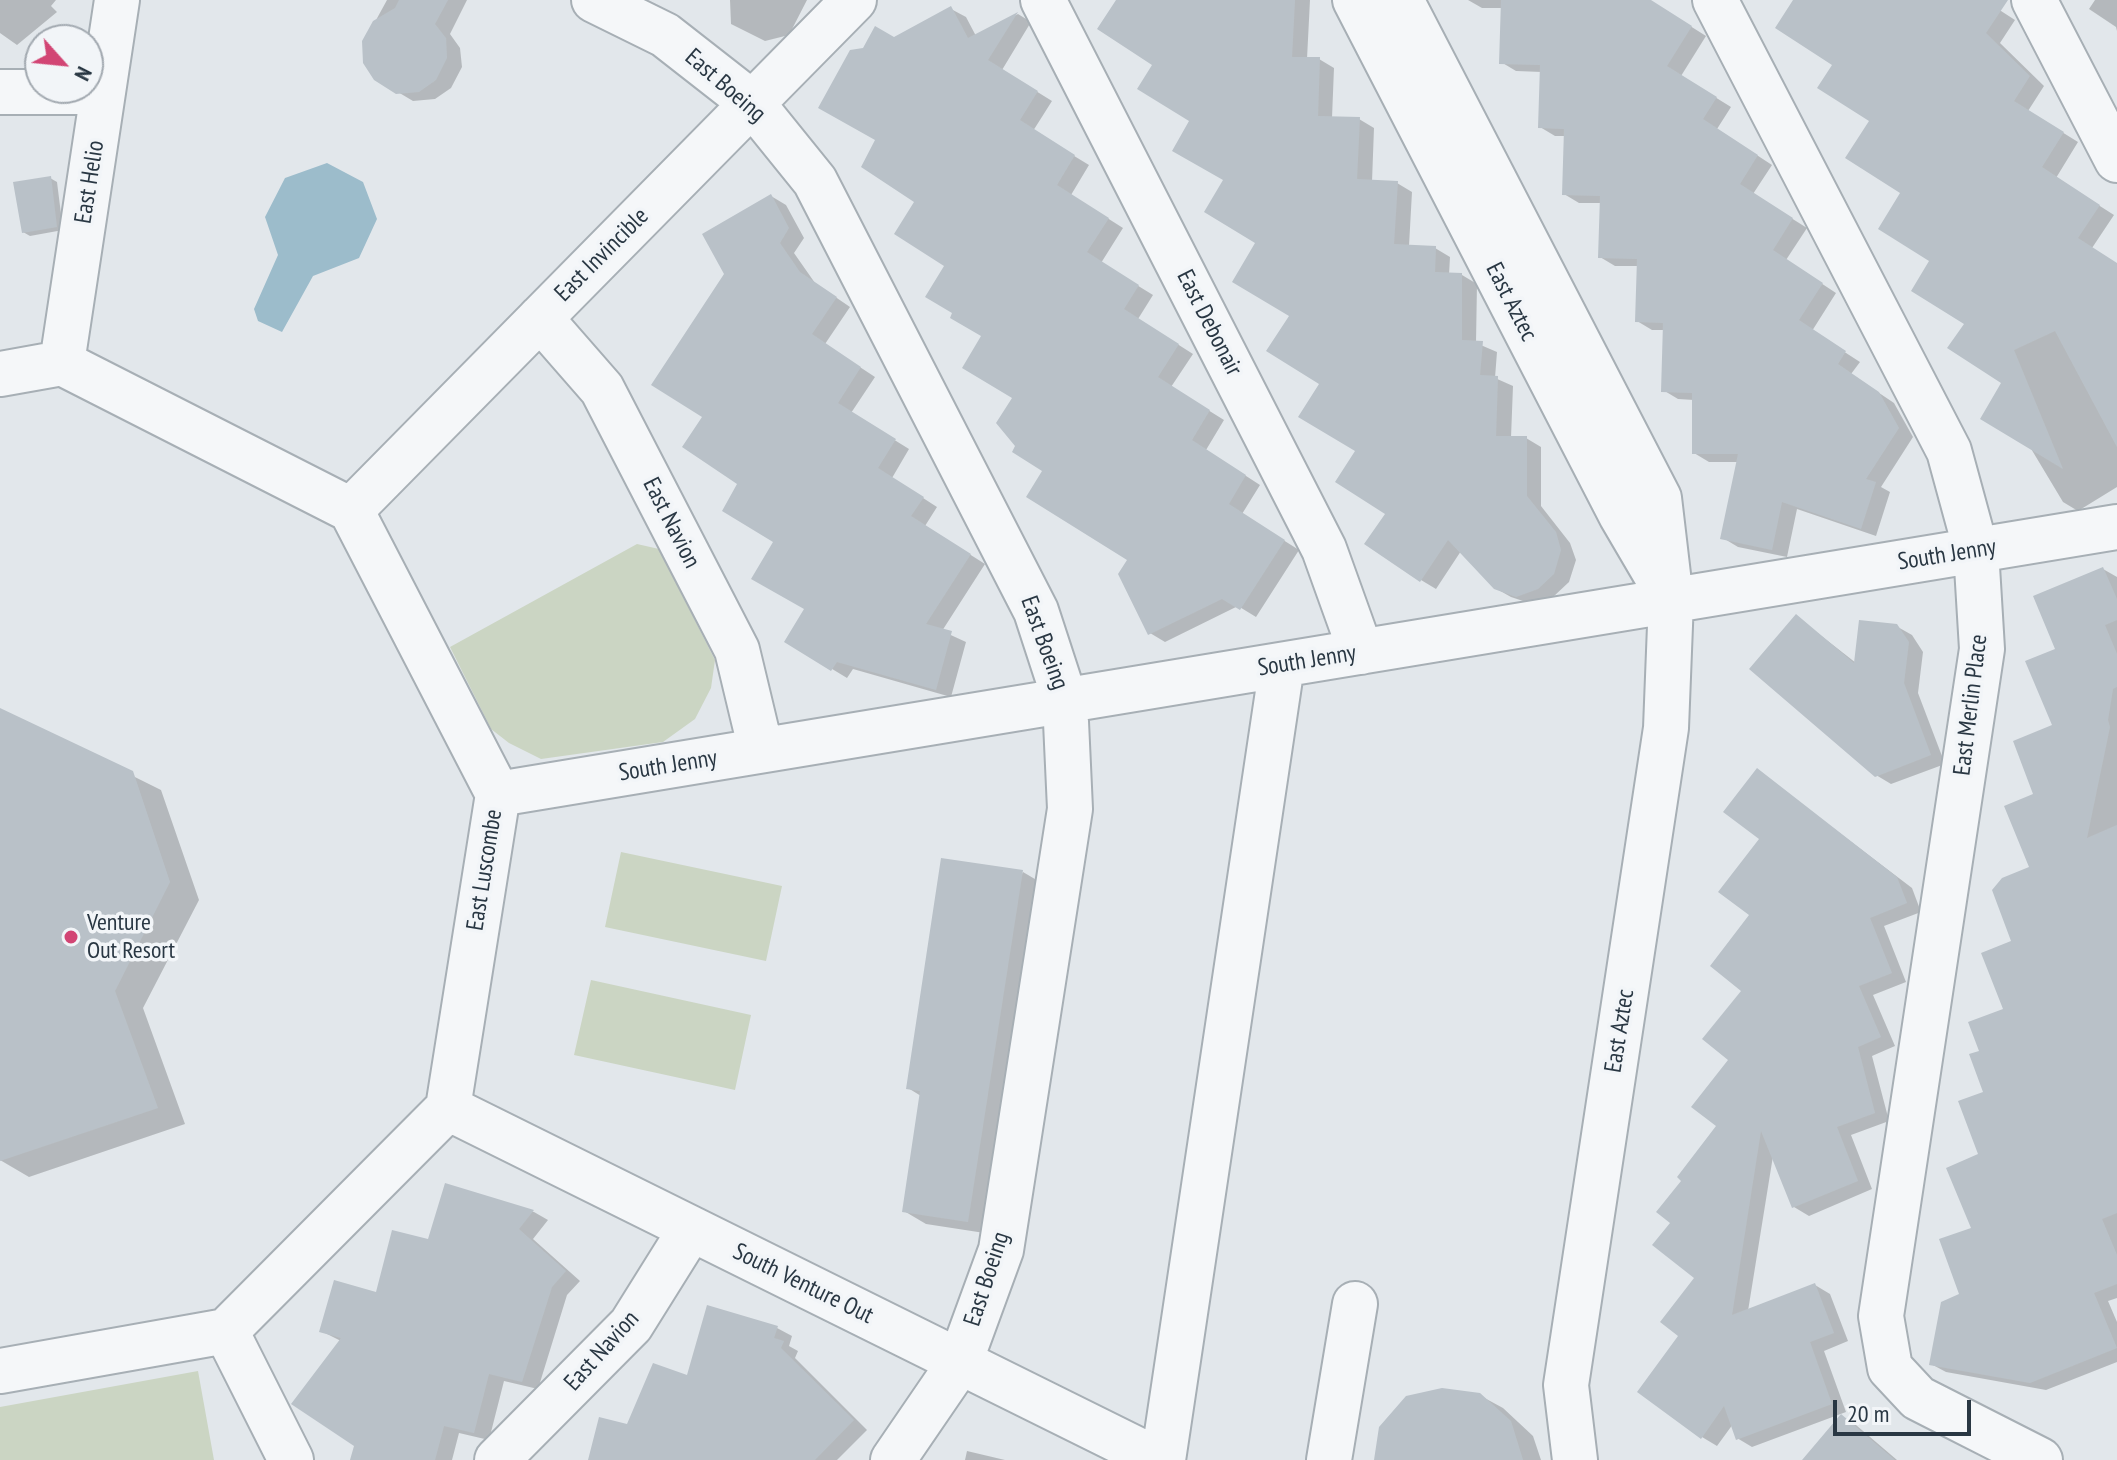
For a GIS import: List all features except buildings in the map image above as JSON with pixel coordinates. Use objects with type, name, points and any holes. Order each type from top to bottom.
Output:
[{"type":"lane","name":"East Helio","points":[[104,85],[117,0]]},
{"type":"lane","name":"East Boeing","points":[[594,0],[665,35],[752,103],[815,181],[1036,611],[1065,700],[1070,809],[1001,1250],[960,1362],[893,1460]]},
{"type":"lane","name":"East Invincible","points":[[351,510],[854,0]]},
{"type":"lane","name":"East Debonair","points":[[1043,0],[1324,549],[1361,652]]},
{"type":"lane","name":"East Aztec","points":[[1355,0],[1621,515],[1671,600]]},
{"type":"lane","name":"East Aztec","points":[[1401,0],[1659,498],[1671,600],[1666,728],[1566,1385],[1575,1460]]},
{"type":"lane","name":"East Merlin Place","points":[[1715,0],[1949,451],[1976,550],[1982,649],[1881,1316],[1890,1368],[1918,1398],[2040,1460]]},
{"type":"lane","points":[[2034,0],[2117,160]]},
{"type":"lane","points":[[0,92],[24,92]]},
{"type":"lane","name":"East Helio","points":[[62,363],[101,104]]},
{"type":"lane","name":"East Navion","points":[[540,318],[602,389],[737,650],[761,750]]},
{"type":"lane","points":[[0,374],[62,363],[351,510]]},
{"type":"lane","name":"East Luscombe","points":[[351,510],[498,794],[448,1108]]},
{"type":"lane","name":"South Jenny","points":[[498,794],[2117,527]]},
{"type":"lane","points":[[1161,1460],[1282,665]]},
{"type":"lane","points":[[0,1371],[226,1331],[448,1108]]},
{"type":"lane","name":"South Venture Out","points":[[448,1108],[1161,1460]]},
{"type":"lane","name":"East Navion","points":[[497,1460],[631,1325],[691,1229]]},
{"type":"lane","points":[[1329,1460],[1355,1304]]},
{"type":"lane","points":[[226,1331],[291,1460]]},
{"type":"green space","points":[[637,544],[659,549],[715,660],[711,688],[695,719],[663,742],[541,759],[509,743],[491,729],[450,647]]},
{"type":"green space","points":[[621,852],[782,886],[766,961],[605,927]]},
{"type":"green space","points":[[591,980],[751,1015],[735,1090],[574,1055]]},
{"type":"green space","points":[[198,1371],[214,1460],[0,1460],[0,1407]]},
{"type":"water","points":[[327,163],[363,182],[377,219],[359,258],[313,276],[282,332],[258,321],[254,309],[278,255],[265,217],[285,178]]},
{"type":"place","name":"Venture Out Resort","points":[[71,937]]}]
